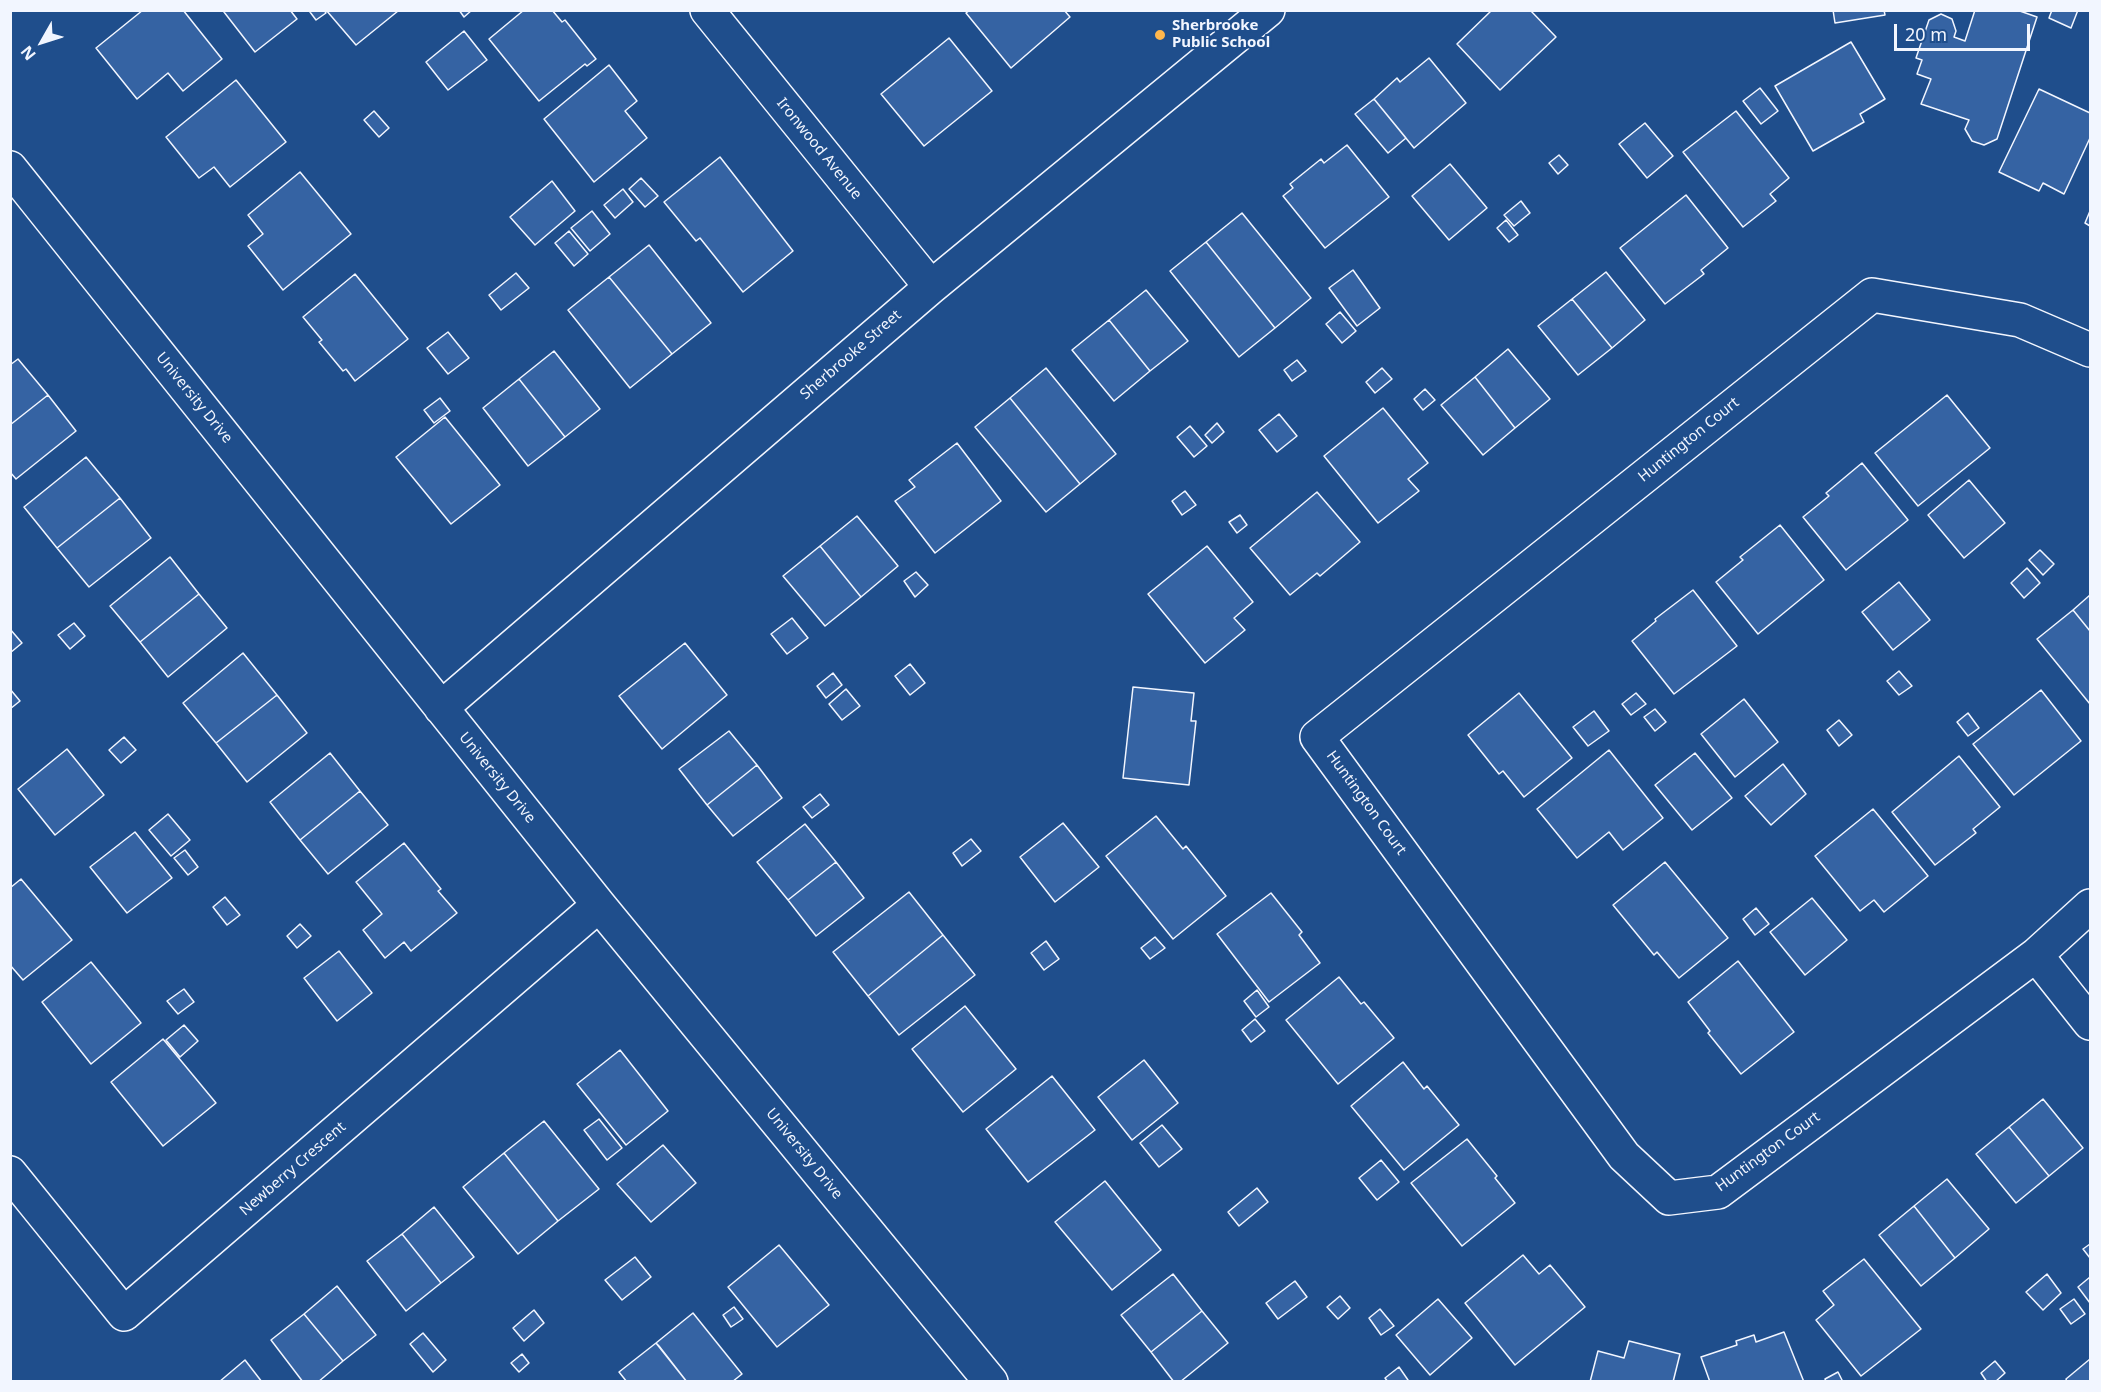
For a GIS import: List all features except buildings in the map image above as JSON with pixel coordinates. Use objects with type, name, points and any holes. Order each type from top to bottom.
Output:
[{"type":"street","name":"Ironwood Avenue","points":[[707,10],[931,287]]},
{"type":"street","name":"Sherbrooke Street","points":[[441,708],[931,287],[1268,10]]},
{"type":"street","name":"University Drive","points":[[10,168],[599,905],[988,1381]]},
{"type":"street","name":"Huntington Court","points":[[2091,350],[2020,320],[1872,295],[1317,737],[1624,1156],[1669,1198],[1718,1192],[2036,955],[2091,906]]},
{"type":"street","name":"Newberry Crescent","points":[[10,1173],[124,1314],[599,905]]},
{"type":"street","points":[[2036,955],[2091,1023]]},
{"type":"place","name":"Sherbrooke Public School","points":[[1160,35]]}]
